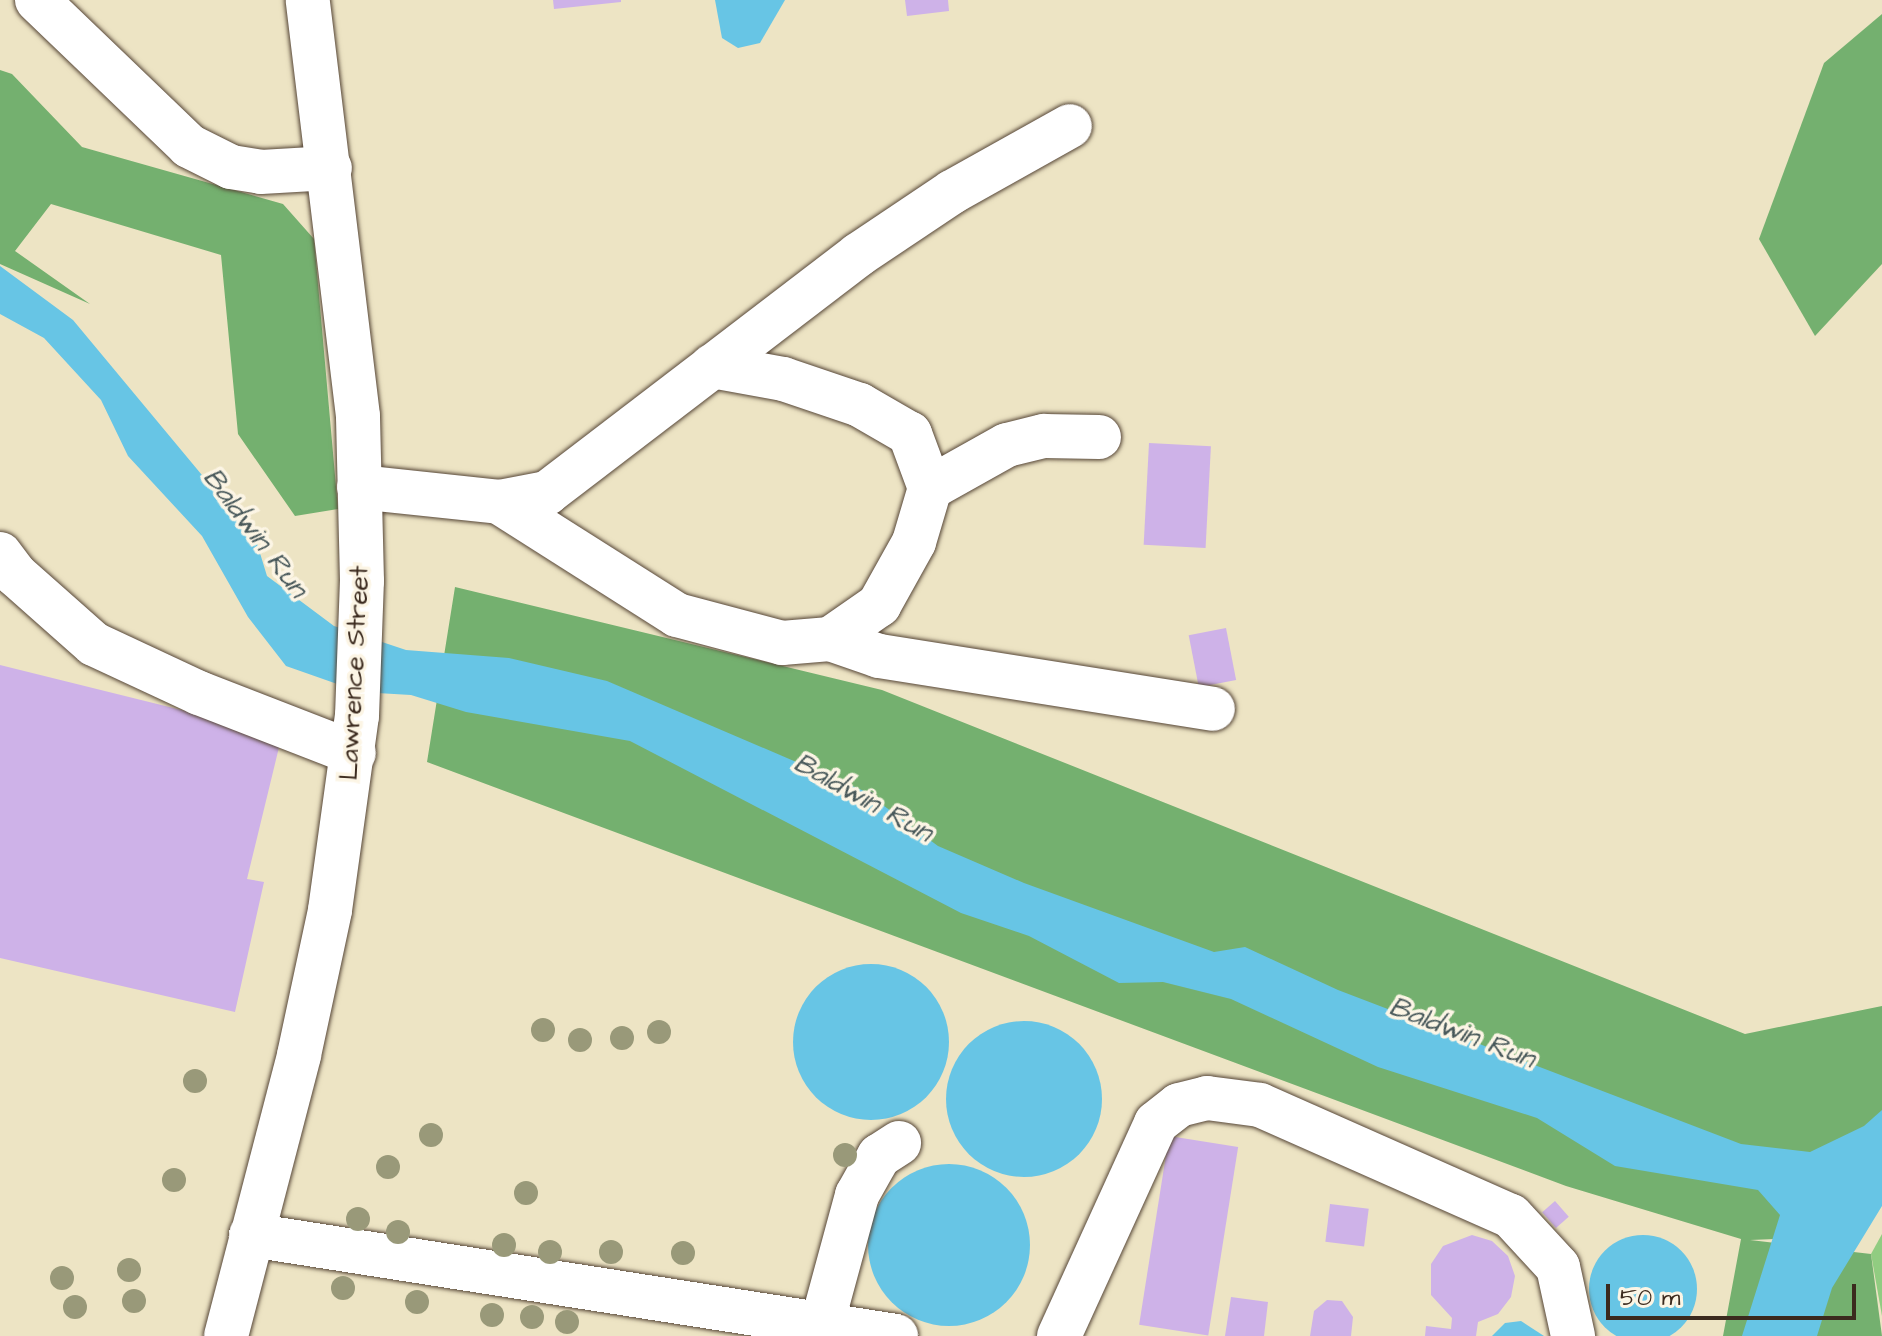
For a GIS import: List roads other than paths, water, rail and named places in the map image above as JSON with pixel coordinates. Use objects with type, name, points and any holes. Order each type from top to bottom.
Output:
[{"type":"street","points":[[37,0],[189,146],[231,167],[261,172],[330,168]]},
{"type":"street","name":"Lawrence Street","points":[[226,1336],[299,1055],[330,910],[355,734],[362,581],[358,416],[308,0]]},
{"type":"street","points":[[359,487],[499,502],[547,493],[870,247],[952,192],[1070,126]]},
{"type":"street","points":[[712,366],[783,379],[860,405],[910,434],[930,488],[914,542],[879,605],[830,639]]},
{"type":"street","points":[[930,488],[1007,445],[1044,436],[1099,437]]},
{"type":"street","points":[[499,502],[677,615],[782,643],[830,639],[879,656],[1213,709]]},
{"type":"street","points":[[0,554],[16,575],[94,644],[199,693],[355,734]]},
{"type":"street","points":[[1059,1336],[1156,1123],[1179,1105],[1207,1098],[1260,1105],[1511,1216],[1558,1267],[1573,1336]]},
{"type":"street","points":[[822,1324],[857,1195],[879,1156],[899,1143]]},
{"type":"street","points":[[251,1235],[896,1336]]},
{"type":"water","points":[[715,0],[785,0],[760,43],[738,48],[722,38]]},
{"type":"water","name":"Baldwin Run","points":[[0,266],[73,320],[256,540],[267,576],[334,626],[406,650],[509,658],[607,681],[864,791],[938,846],[1024,883],[1214,952],[1245,947],[1338,990],[1741,1144],[1810,1152],[1864,1126],[1882,1110],[1882,1206],[1832,1288],[1817,1336],[1742,1336],[1780,1215],[1758,1190],[1615,1166],[1537,1118],[1378,1067],[1231,999],[1163,982],[1119,983],[1029,936],[961,913],[630,741],[466,712],[411,695],[360,692],[286,666],[248,617],[202,536],[128,456],[101,400],[44,338],[0,314]]},
{"type":"water","points":[[871,964],[901,970],[926,987],[943,1012],[949,1042],[943,1072],[926,1097],[901,1114],[871,1120],[841,1114],[816,1097],[799,1072],[793,1042],[799,1012],[816,987],[841,970]]},
{"type":"water","points":[[1024,1021],[1054,1027],[1079,1044],[1096,1069],[1102,1099],[1096,1129],[1079,1154],[1054,1171],[1024,1177],[994,1171],[969,1154],[952,1129],[946,1099],[952,1069],[969,1044],[994,1027]]},
{"type":"water","points":[[949,1164],[980,1170],[1006,1188],[1024,1214],[1030,1245],[1024,1276],[1006,1302],[980,1320],[949,1326],[918,1320],[892,1302],[874,1276],[868,1245],[874,1214],[892,1188],[918,1170]]},
{"type":"water","points":[[1643,1235],[1664,1239],[1681,1251],[1693,1268],[1697,1289],[1693,1310],[1681,1327],[1664,1339],[1643,1343],[1622,1339],[1605,1327],[1593,1310],[1589,1289],[1593,1268],[1605,1251],[1622,1239]]},
{"type":"water","points":[[1521,1321],[1544,1336],[1492,1336],[1505,1323]]}]
